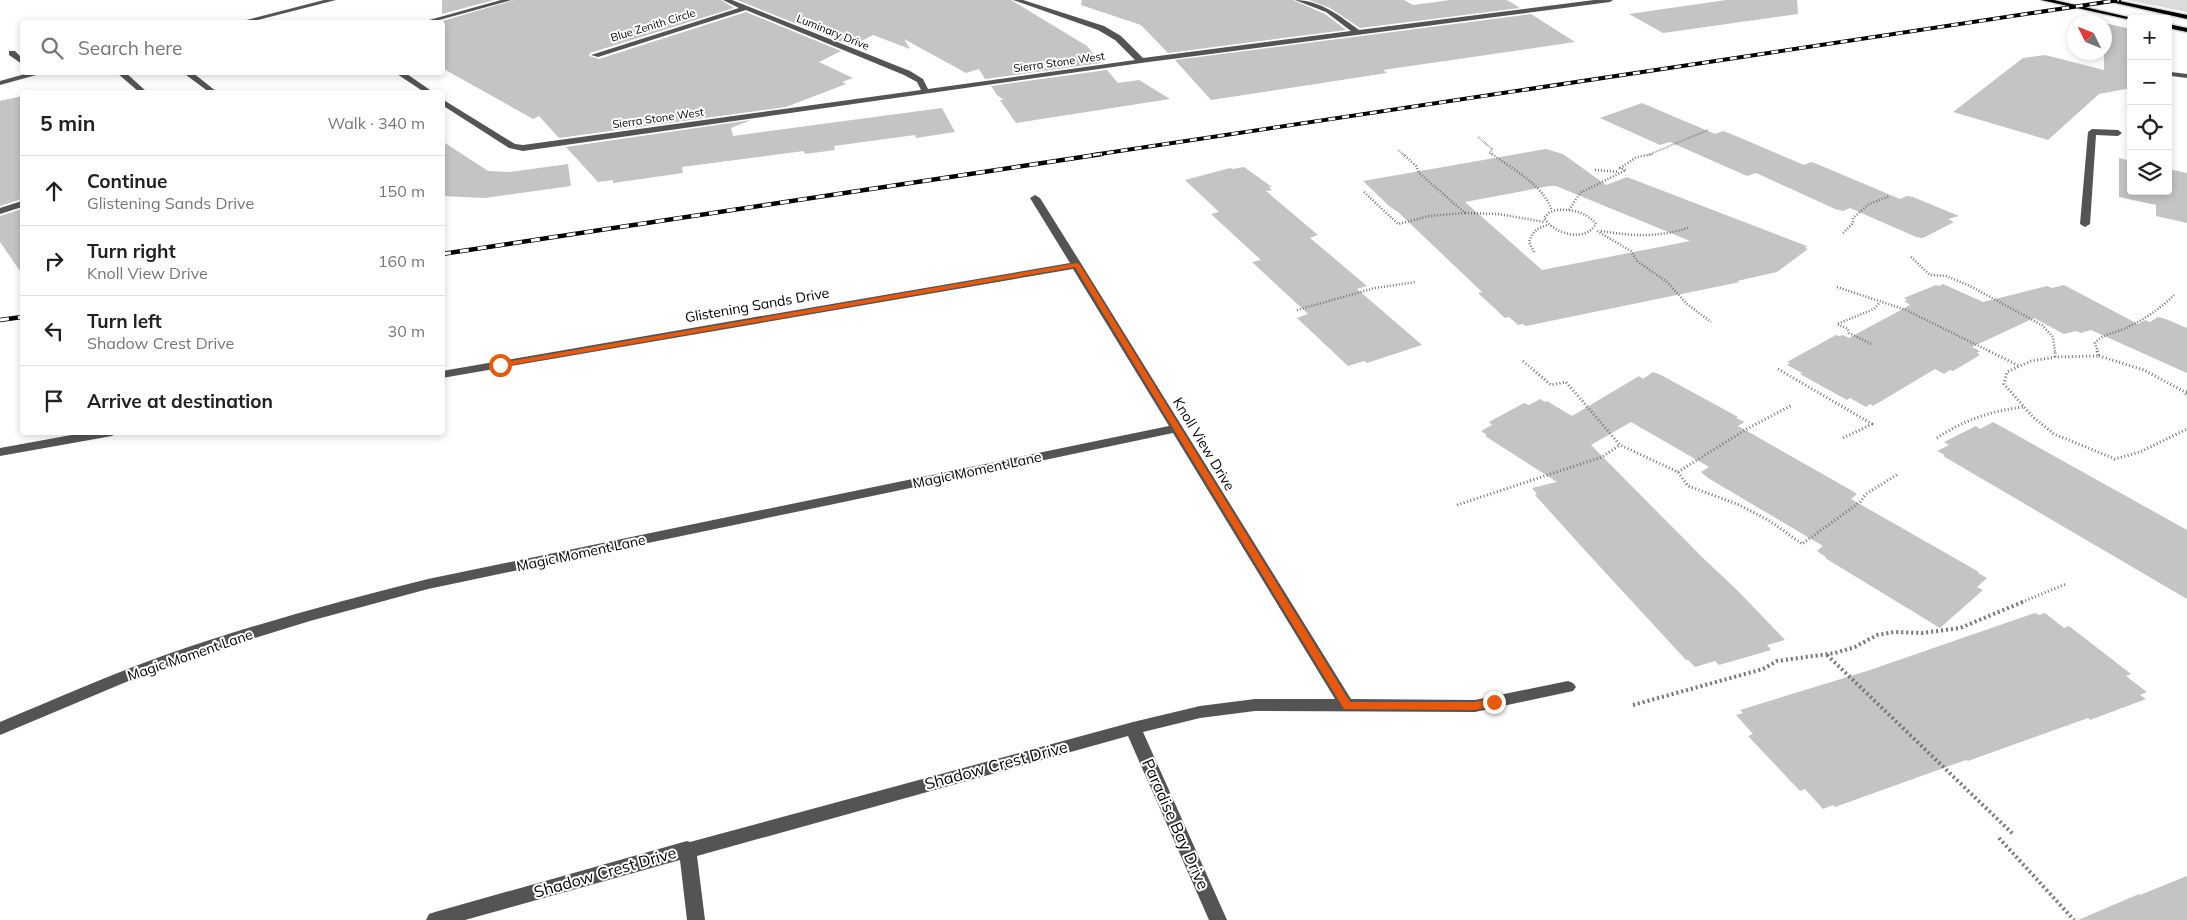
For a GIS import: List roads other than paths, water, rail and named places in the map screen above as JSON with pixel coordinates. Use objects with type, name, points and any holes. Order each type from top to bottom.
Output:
[{"type":"main road","points":[[2044,0],[2127,18]]},
{"type":"main road","points":[[2105,0],[2187,17]]},
{"type":"main road","points":[[2172,27],[2187,30]]},
{"type":"street","points":[[251,20],[333,0]]},
{"type":"street","points":[[434,20],[509,0]]},
{"type":"street","name":"Luminary Drive","points":[[726,0],[907,73],[920,81],[926,92]]},
{"type":"street","points":[[1016,0],[1101,28],[1118,38],[1141,61]]},
{"type":"street","points":[[1298,0],[1328,11],[1358,33]]},
{"type":"street","points":[[1549,0],[1562,6]]},
{"type":"street","name":"Sierra Stone West","points":[[445,103],[512,146],[523,148],[1141,61],[1610,0]]},
{"type":"street","name":"Blue Zenith Circle","points":[[595,55],[746,8]]},
{"type":"street","points":[[12,53],[20,60]]},
{"type":"street","points":[[2174,74],[2187,76]]},
{"type":"street","points":[[0,83],[30,75]]},
{"type":"street","points":[[123,75],[140,90]]},
{"type":"street","points":[[190,75],[210,90]]},
{"type":"street","points":[[403,75],[426,90]]},
{"type":"street","points":[[2085,224],[2092,132],[2118,133]]},
{"type":"street","name":"Knoll View Drive","points":[[1035,198],[1347,706]]},
{"type":"street","points":[[0,211],[20,205]]},
{"type":"street","name":"Glistening Sands Drive","points":[[445,374],[1077,265]]},
{"type":"street","name":"Magic Moment Lane","points":[[0,730],[94,689],[192,652],[332,609],[428,584],[1177,428]]},
{"type":"street","points":[[0,452],[95,435]]},
{"type":"street","name":"Shadow Crest Drive","points":[[435,920],[1133,728],[1200,712],[1255,706],[1475,706],[1568,687]]},
{"type":"street","name":"Paradise Bay Drive","points":[[1133,728],[1218,920]]},
{"type":"street","points":[[687,850],[696,920]]},
{"type":"railway","points":[[1093,155],[2119,0]]},
{"type":"railway","points":[[445,254],[1102,154]]},
{"type":"railway","points":[[0,320],[20,317]]}]
